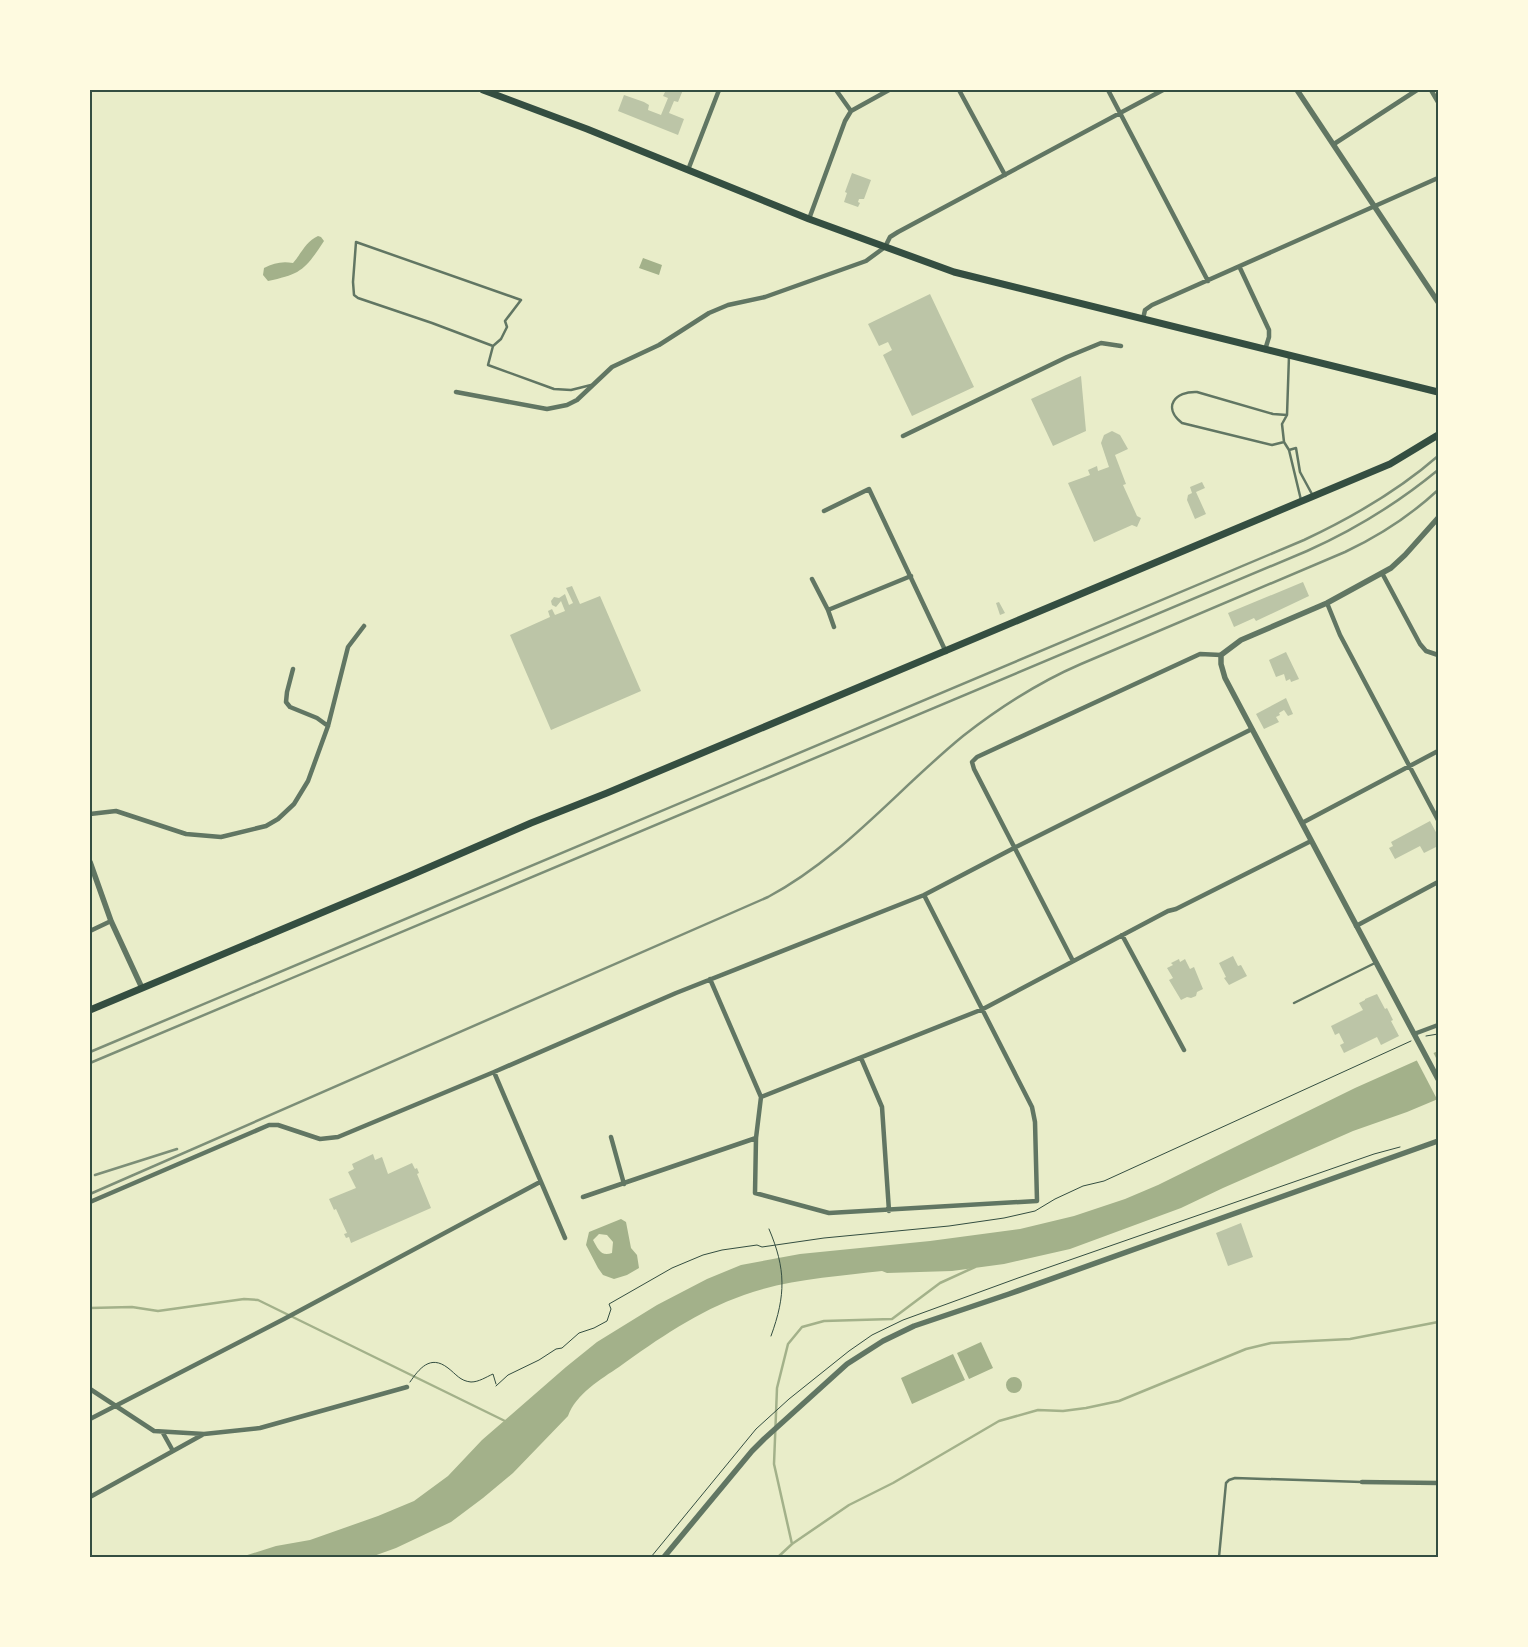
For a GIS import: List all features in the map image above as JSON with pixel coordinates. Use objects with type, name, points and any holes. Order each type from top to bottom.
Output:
[{"type":"main road","points":[[483,90],[808,218],[954,272],[1438,392]]},
{"type":"main road","points":[[90,1010],[531,823],[946,652],[1301,502],[1390,464],[1438,435]]},
{"type":"street","points":[[688,170],[719,90]]},
{"type":"street","points":[[836,90],[851,111]]},
{"type":"street","points":[[808,218],[844,121],[851,111],[890,90]]},
{"type":"street","points":[[959,90],[1005,175]]},
{"type":"street","points":[[1108,90],[1208,281]]},
{"type":"street","points":[[456,392],[548,409],[567,405],[577,400],[612,367],[659,345],[709,313],[728,305],[765,297],[866,261],[885,247],[890,238],[898,232],[1163,90]]},
{"type":"street","points":[[1297,90],[1438,302]]},
{"type":"street","points":[[1334,144],[1417,90]]},
{"type":"street","points":[[1430,90],[1438,102]]},
{"type":"street","points":[[1143,320],[1145,310],[1152,305],[1240,268],[1438,178]]},
{"type":"street","points":[[1240,268],[1269,330],[1269,337],[1264,350]]},
{"type":"street","points":[[903,436],[1101,343],[1121,346]]},
{"type":"street","points":[[824,511],[869,489],[946,652]]},
{"type":"street","points":[[1073,960],[1014,848],[972,762],[977,757],[1200,654],[1221,655],[1241,640],[1327,603],[1382,573],[1398,561],[1438,518]]},
{"type":"street","points":[[1432,525],[1438,529]]},
{"type":"street","points":[[1382,573],[1420,644],[1426,651],[1438,655]]},
{"type":"street","points":[[828,610],[911,576]]},
{"type":"street","points":[[812,580],[828,610],[834,627]]},
{"type":"street","points":[[1327,603],[1335,618],[1340,635],[1438,820]]},
{"type":"street","points":[[90,814],[116,811],[186,834],[221,837],[266,826],[278,820],[308,781],[328,726],[348,647],[364,626]]},
{"type":"street","points":[[1221,655],[1221,664],[1225,678],[1438,1079]]},
{"type":"street","points":[[293,669],[286,702],[290,707],[317,718],[328,726]]},
{"type":"street","points":[[90,1202],[269,1125],[278,1125],[320,1139],[338,1137],[494,1072],[667,996],[924,895],[1252,729]]},
{"type":"street","points":[[1302,823],[1438,751]]},
{"type":"street","points":[[762,1097],[983,1009],[1168,911],[1176,909],[1311,841]]},
{"type":"street","points":[[90,862],[111,921],[142,988]]},
{"type":"street","points":[[1356,926],[1438,882]]},
{"type":"street","points":[[710,979],[762,1097],[756,1138],[754,1194],[829,1213],[1037,1201],[1035,1122],[1032,1107],[924,895]]},
{"type":"street","points":[[90,930],[111,921]]},
{"type":"street","points":[[1122,935],[1184,1050]]},
{"type":"street","points":[[1416,1039],[1438,1025]]},
{"type":"street","points":[[861,1058],[882,1107],[889,1210]]},
{"type":"street","points":[[494,1072],[565,1238]]},
{"type":"street","points":[[611,1138],[624,1184]]},
{"type":"street","points":[[583,1197],[756,1138]]},
{"type":"street","points":[[664,1557],[764,1439],[847,1364],[883,1341],[914,1326],[1438,1141]]},
{"type":"street","points":[[90,1419],[300,1311],[540,1182]]},
{"type":"street","points":[[90,1389],[118,1406],[154,1432],[204,1434],[260,1428],[408,1386]]},
{"type":"street","points":[[163,1433],[173,1451]]},
{"type":"street","points":[[90,1497],[204,1434]]},
{"type":"street","points":[[1362,1482],[1438,1483]]},
{"type":"lane","points":[[493,346],[354,295],[356,242],[521,300],[505,321],[507,327],[502,339],[493,346],[488,364],[554,389],[571,390],[592,385]]},
{"type":"lane","points":[[1289,356],[1287,415],[1282,424],[1284,442],[1289,450],[1301,502]]},
{"type":"lane","points":[[1284,442],[1272,445],[1182,423],[1176,418],[1172,410],[1172,403],[1180,394],[1197,392],[1273,414],[1287,415]]},
{"type":"lane","points":[[1289,450],[1296,448],[1300,472],[1314,496]]},
{"type":"lane","points":[[1294,1003],[1375,963]]},
{"type":"lane","points":[[1219,1557],[1226,1483],[1229,1480],[1235,1478],[1362,1482]]},
{"type":"path","points":[[408,1386],[419,1369],[430,1362],[448,1367],[461,1380],[472,1382],[482,1380],[493,1374],[496,1386],[508,1374],[539,1360],[556,1348],[562,1348],[579,1333],[594,1328],[607,1320],[611,1309],[609,1304],[672,1268],[703,1255],[722,1250],[758,1245],[762,1247],[824,1238],[949,1226],[1004,1218],[1035,1211],[1083,1186],[1104,1181],[1416,1039]]},
{"type":"path","points":[[769,1229],[780,1260],[782,1279],[778,1317],[771,1336]]},
{"type":"path","points":[[651,1557],[756,1429],[789,1399]]},
{"type":"shaded area","points":[[318,236],[324,241],[307,265],[288,276],[268,281],[263,275],[264,268],[271,265],[282,262],[293,263],[307,244]]},
{"type":"shaded area","points":[[643,258],[662,265],[659,275],[639,268]]},
{"type":"shaded area","points":[[1438,1051],[1438,1099],[1353,1131],[1181,1208],[1070,1249],[1004,1264],[952,1271],[887,1273],[882,1271],[794,1282],[744,1295],[711,1309],[664,1336],[590,1388],[577,1401],[568,1416],[513,1473],[483,1498],[451,1522],[396,1548],[371,1557],[241,1557],[276,1546],[310,1540],[414,1501],[448,1476],[482,1440],[597,1342],[657,1305],[707,1279],[741,1265],[800,1254],[930,1241],[1020,1229],[1074,1216],[1125,1199],[1158,1185],[1355,1088]]},
{"type":"shaded area","points":[[621,1219],[626,1222],[631,1248],[637,1255],[639,1268],[627,1275],[614,1279],[603,1275],[586,1245],[589,1232]],"holes":[[[599,1234],[607,1235],[613,1242],[612,1253],[605,1254],[600,1251],[593,1240]]]},
{"type":"shaded area","points":[[981,1342],[993,1368],[969,1379],[957,1353]]},
{"type":"shaded area","points":[[953,1354],[965,1380],[912,1404],[901,1378]]},
{"type":"shaded area","points":[[1011,1377],[1017,1377],[1022,1382],[1020,1391],[1011,1393],[1006,1388],[1006,1382]]},
{"type":"pier","points":[[1432,1050],[1438,1062],[1438,1101],[1415,1057]]},
{"type":"building","points":[[666,90],[683,90],[678,102],[674,101],[669,113],[684,119],[678,135],[618,111],[624,95],[644,102],[649,105],[648,110],[661,115],[668,98],[663,96]]},
{"type":"building","points":[[852,173],[871,180],[864,199],[859,199],[858,207],[844,202],[847,193],[845,192]]},
{"type":"building","points":[[930,294],[974,387],[912,416],[883,355],[892,350],[888,342],[879,346],[868,324]]},
{"type":"building","points":[[1081,376],[1086,431],[1053,446],[1031,399]]},
{"type":"building","points":[[1112,431],[1120,435],[1128,449],[1115,455],[1126,484],[1123,485],[1137,516],[1141,518],[1137,527],[1132,525],[1094,542],[1068,483],[1090,475],[1088,470],[1097,466],[1098,471],[1109,467],[1101,443],[1104,435]]},
{"type":"building","points":[[1202,482],[1205,488],[1196,492],[1206,514],[1195,519],[1187,500],[1188,495],[1192,493],[1190,487]]},
{"type":"building","points":[[1303,582],[1309,596],[1256,621],[1254,618],[1234,627],[1228,613]]},
{"type":"building","points":[[572,586],[580,604],[600,596],[641,691],[551,730],[510,635],[550,617],[548,611],[552,609],[555,615],[565,611],[561,601],[556,607],[552,605],[551,601],[554,597],[559,598],[565,594],[569,605],[573,603],[566,588]]},
{"type":"building","points":[[999,602],[1005,613],[1000,615],[996,603]]},
{"type":"building","points":[[1286,652],[1299,679],[1291,682],[1290,679],[1286,681],[1284,674],[1276,677],[1269,660]]},
{"type":"building","points":[[1286,698],[1293,714],[1288,716],[1284,710],[1276,717],[1279,722],[1264,729],[1256,714]]},
{"type":"building","points":[[1430,821],[1438,836],[1438,846],[1424,853],[1420,846],[1395,859],[1389,848],[1393,846],[1391,842]]},
{"type":"building","points":[[1233,956],[1238,966],[1241,965],[1247,976],[1229,985],[1224,978],[1226,977],[1219,963]]},
{"type":"building","points":[[1179,959],[1180,962],[1185,959],[1190,969],[1194,967],[1203,989],[1197,992],[1196,996],[1181,1000],[1169,980],[1173,978],[1167,968],[1173,965],[1171,963]]},
{"type":"building","points":[[1377,994],[1385,1009],[1387,1008],[1399,1036],[1381,1045],[1377,1037],[1344,1053],[1340,1045],[1344,1043],[1339,1033],[1335,1035],[1331,1026],[1363,1010],[1359,1003]]},
{"type":"building","points":[[373,1154],[375,1160],[382,1157],[388,1174],[412,1163],[415,1169],[417,1168],[419,1173],[417,1174],[431,1208],[351,1243],[349,1237],[346,1238],[344,1234],[347,1233],[336,1209],[334,1210],[329,1199],[356,1188],[348,1172],[354,1169],[352,1164]]},
{"type":"building","points":[[1241,1223],[1253,1257],[1228,1266],[1216,1233]]},
{"type":"waterway","points":[[778,1557],[792,1544],[774,1464],[777,1388],[788,1344],[802,1327],[824,1321],[892,1319],[940,1283],[975,1267]]},
{"type":"waterway","points":[[90,1308],[132,1307],[158,1311],[244,1299],[258,1300],[507,1422]]},
{"type":"waterway","points":[[792,1544],[849,1505],[893,1483],[999,1421],[1038,1410],[1063,1411],[1119,1401],[1246,1349],[1271,1343],[1350,1339],[1438,1322]]},
{"type":"railway","points":[[90,1052],[1304,540],[1374,503],[1407,481],[1438,456]]},
{"type":"railway","points":[[90,1063],[1307,551],[1375,515],[1407,494],[1438,470]]},
{"type":"railway","points":[[90,1194],[768,897],[795,881],[821,862],[846,842],[939,756],[991,715],[1020,696],[1081,664],[1358,546],[1405,517],[1438,490]]},
{"type":"railway","points":[[95,1175],[177,1149]]}]
